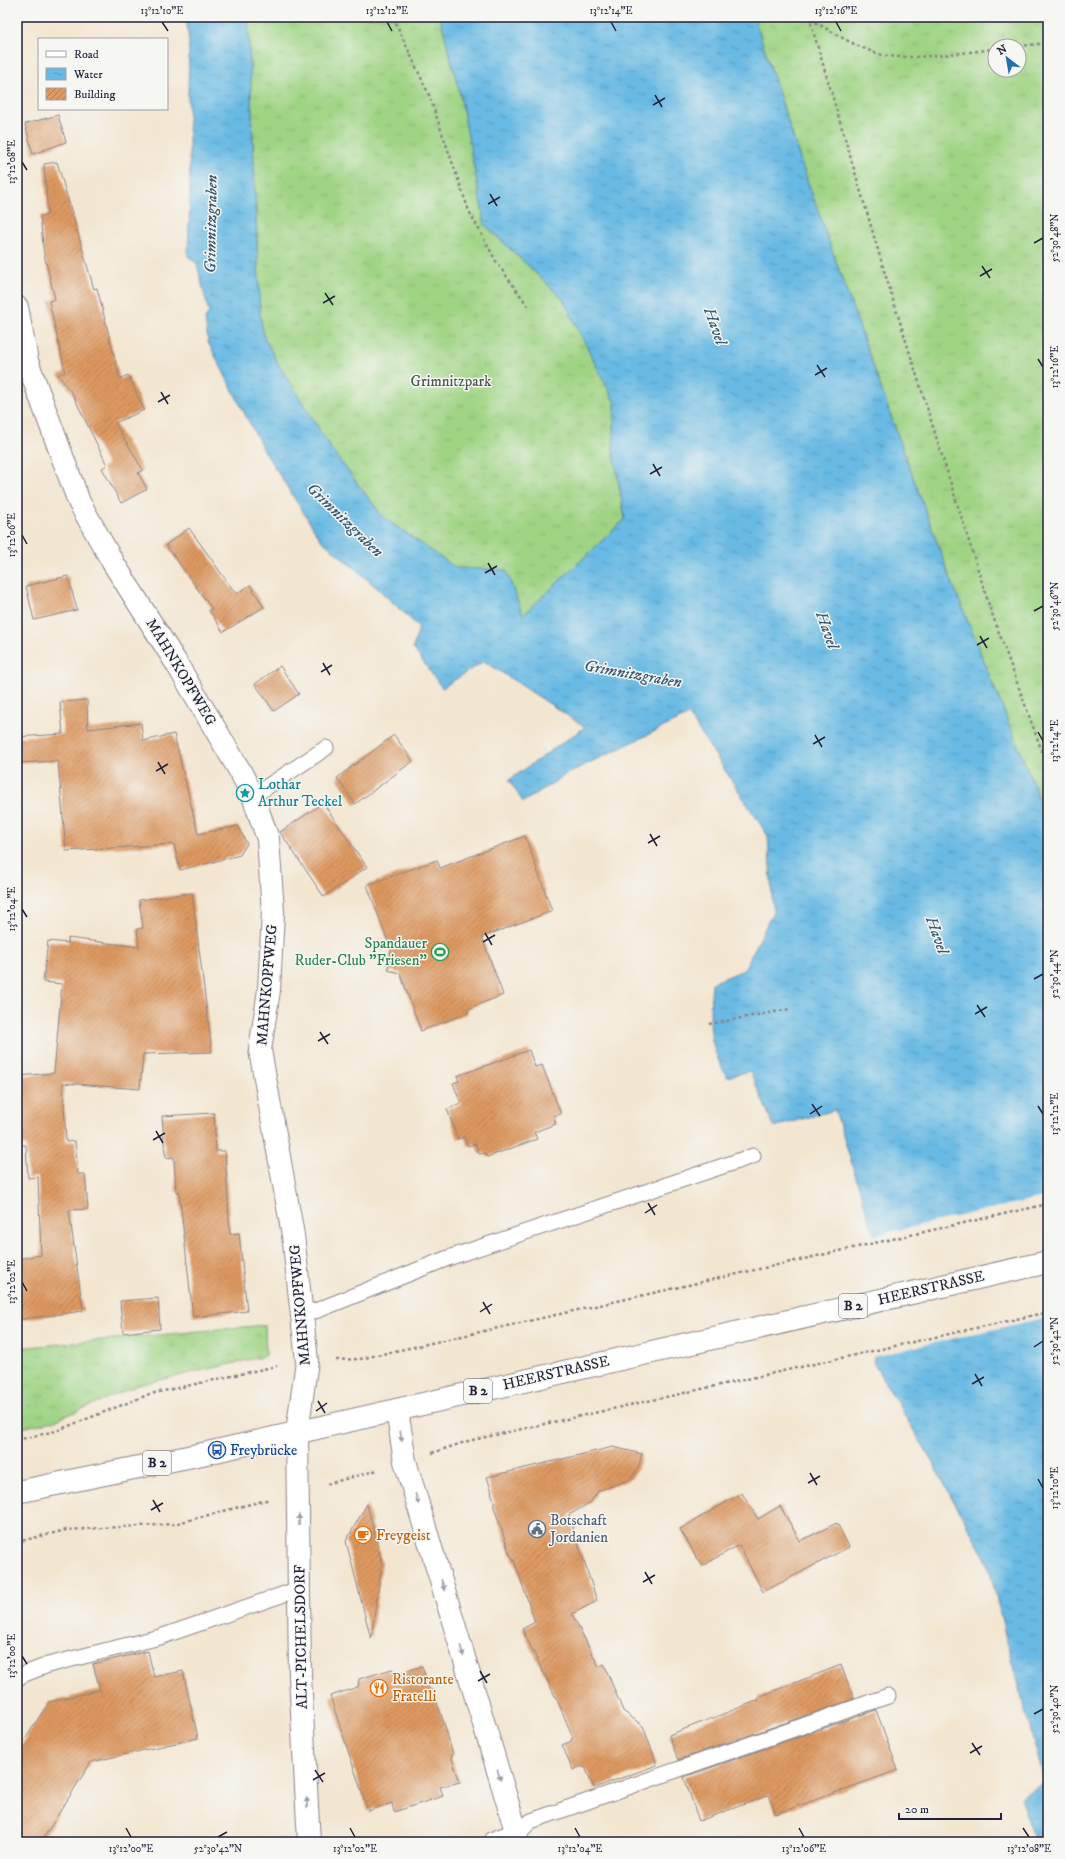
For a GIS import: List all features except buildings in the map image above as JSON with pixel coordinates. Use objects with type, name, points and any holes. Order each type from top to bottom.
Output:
[{"type":"street","name":"MAHNKOPFWEG","points":[[17,307],[27,361],[79,502],[112,561],[175,661],[253,796],[268,839],[274,912],[269,990],[260,1050],[292,1227],[303,1314],[307,1362],[297,1432]]},
{"type":"street","name":"HEERSTRASSE","points":[[17,1492],[207,1453],[1048,1262]]},
{"type":"street","points":[[397,1410],[405,1461],[516,1838],[495,1842]]},
{"type":"street","name":"ALT-PICHELSDORF","points":[[297,1432],[300,1676],[309,1842]]},
{"type":"lane","points":[[253,796],[326,748]]},
{"type":"lane","points":[[303,1314],[325,1307],[448,1258],[753,1156]]},
{"type":"lane","points":[[17,1680],[22,1674],[48,1665],[160,1637],[299,1589]]},
{"type":"lane","points":[[516,1838],[531,1821],[888,1696]]},
{"type":"path","points":[[393,17],[429,94],[469,211],[497,262],[530,309]]},
{"type":"path","points":[[809,18],[852,43],[880,54],[912,57],[987,49]]},
{"type":"path","points":[[809,18],[889,287],[990,608],[1048,768]]},
{"type":"path","points":[[1027,45],[1048,43]]},
{"type":"path","points":[[709,1024],[790,1009]]},
{"type":"path","points":[[17,1440],[56,1431],[150,1394],[288,1364],[360,1359],[1048,1204]]},
{"type":"path","points":[[430,1454],[468,1441],[1048,1312]]},
{"type":"path","points":[[17,1542],[66,1530],[174,1524],[381,1469]]},
{"type":"green space","name":"Grimnitzpark","points":[[248,17],[440,17],[460,94],[485,225],[563,299],[615,403],[613,449],[625,519],[523,616],[506,570],[456,568],[383,517],[332,450],[277,362],[264,337],[260,314]]},
{"type":"green space","points":[[754,17],[1048,17],[1048,821],[948,572],[807,180]]},
{"type":"green space","points":[[265,1325],[266,1356],[138,1385],[54,1421],[17,1429],[17,1348]]},
{"type":"water","points":[[186,17],[248,17],[260,314],[264,337],[277,362],[332,450],[383,517],[456,568],[506,570],[523,615],[625,519],[613,449],[615,403],[563,299],[485,225],[460,94],[440,17],[754,17],[807,180],[898,436],[948,572],[1048,821],[1048,1842],[1035,1842],[1020,1797],[1045,1783],[1011,1659],[988,1563],[929,1456],[874,1364],[874,1235],[835,1110],[774,1127],[750,1071],[727,1077],[720,1065],[716,1053],[710,1020],[712,983],[744,970],[773,912],[768,836],[689,715],[568,773],[523,802],[509,780],[585,727],[484,661],[442,688],[413,648],[419,627],[375,586],[321,540],[263,449],[208,342],[205,319],[209,313],[197,264],[188,256],[190,190],[188,94],[189,42]]},
{"type":"pier","points":[[1048,1196],[1048,1317],[872,1357],[872,1236]]},
{"type":"place","name":"Lothar Arthur Teckel","points":[[245,793]]},
{"type":"place","name":"Spandauer Ruder-Club \"Friesen\"","points":[[440,952]]},
{"type":"place","name":"Freybrücke","points":[[217,1450]]},
{"type":"place","name":"Botschaft Jordanien","points":[[537,1529]]},
{"type":"place","name":"Freygeist","points":[[363,1535]]},
{"type":"place","name":"Ristorante Fratelli","points":[[379,1688]]},
{"type":"water label","name":"Grimnitzgraben","points":[[211,224]]},
{"type":"water label","name":"Havel","points":[[715,326]]},
{"type":"water label","name":"Grimnitzgraben","points":[[345,520]]},
{"type":"water label","name":"Havel","points":[[827,630]]},
{"type":"water label","name":"Grimnitzgraben","points":[[633,674]]},
{"type":"water label","name":"Havel","points":[[937,935]]}]
